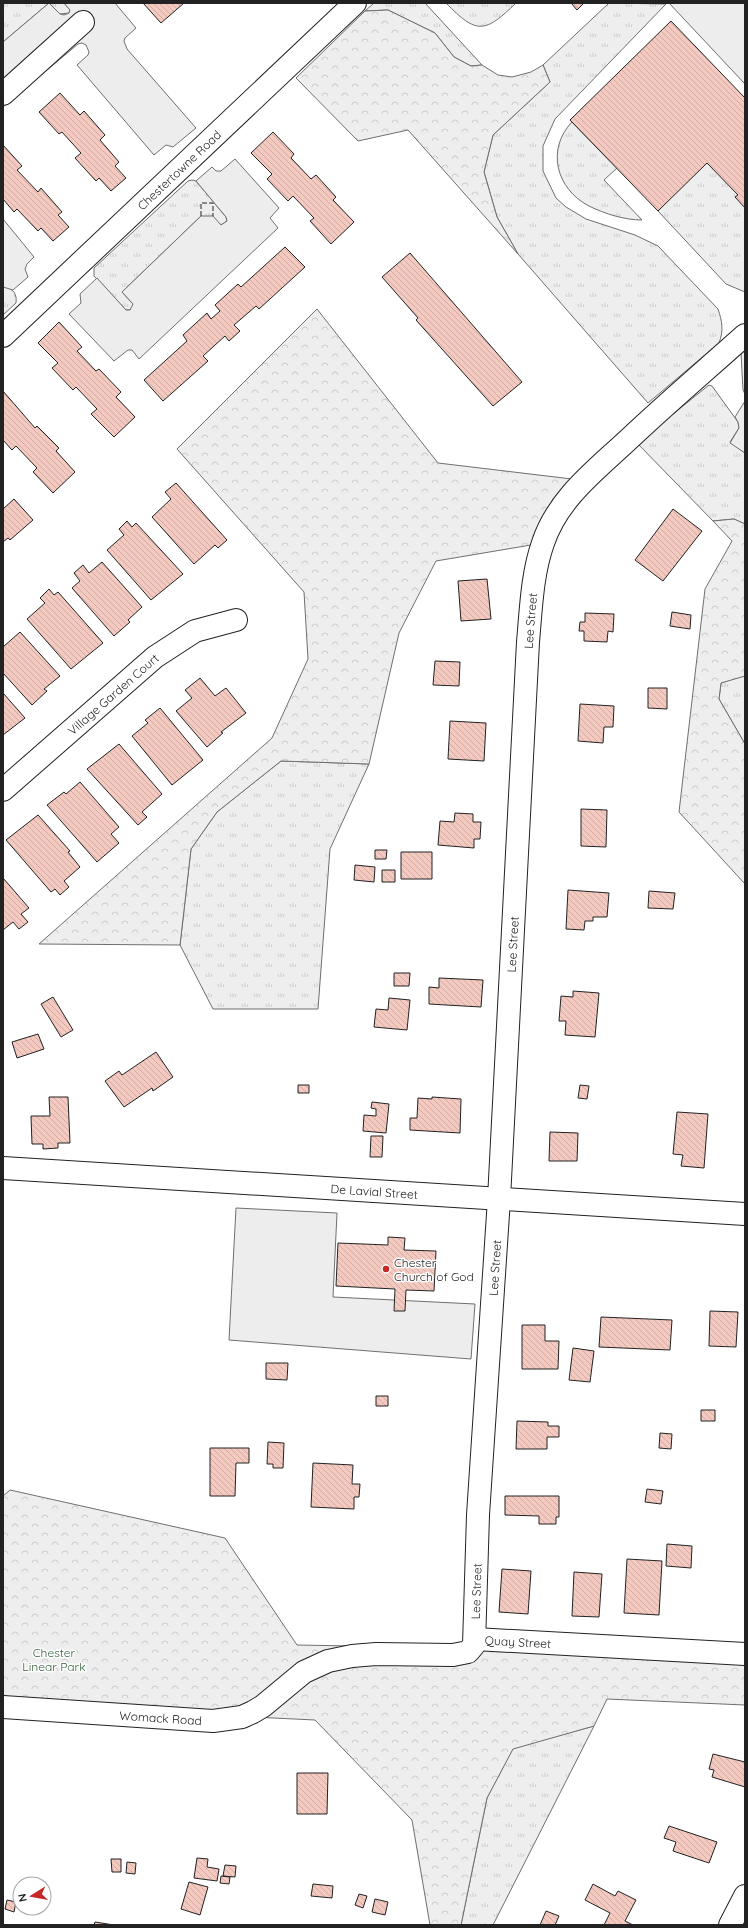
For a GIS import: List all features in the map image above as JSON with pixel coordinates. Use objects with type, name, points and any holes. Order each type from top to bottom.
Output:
[{"type":"street","name":"Chestertowne Road","points":[[3,336],[355,3]]},
{"type":"street","points":[[3,94],[83,22]]},
{"type":"street","name":"Lee Street","points":[[475,1639],[478,1515],[498,1199],[528,642],[535,572],[543,542],[556,515],[574,490],[656,413],[745,335]]},
{"type":"street","name":"Village Garden Court","points":[[3,790],[155,657],[195,631],[236,620]]},
{"type":"street","name":"De Lavial Street","points":[[3,1168],[203,1179],[745,1214]]},
{"type":"street","name":"Quay Street","points":[[304,1672],[328,1661],[352,1656],[376,1654],[440,1656],[464,1654],[472,1650],[475,1639],[745,1654]]},
{"type":"street","name":"Womack Road","points":[[3,1707],[213,1721],[228,1720],[253,1712],[263,1706],[304,1672]]},
{"type":"street","points":[[730,1925],[745,1896]]},
{"type":"green space","points":[[3,3],[49,3],[3,42]]},
{"type":"green space","points":[[49,3],[64,3],[70,10],[69,13],[60,14]]},
{"type":"green space","points":[[374,3],[425,3],[482,65],[471,66],[454,57],[435,33],[388,10],[365,11]]},
{"type":"green space","points":[[446,3],[516,3],[496,20],[488,25],[481,26],[474,25],[466,21]]},
{"type":"green space","points":[[609,3],[666,4],[555,119],[543,146],[543,171],[556,198],[566,207],[586,219],[635,235],[658,246],[718,309],[722,326],[722,334],[719,343],[648,403],[518,254],[497,217],[484,172],[493,135],[550,82],[543,65]]},
{"type":"green space","points":[[388,10],[435,33],[454,57],[471,66],[482,65],[498,75],[512,77],[531,72],[543,65],[550,82],[493,135],[484,172],[497,217],[518,254],[408,130],[358,141],[296,78],[365,11]]},
{"type":"green space","points":[[572,122],[617,168],[604,180],[642,220],[622,218],[595,209],[578,199],[569,190],[562,179],[558,168],[557,156],[559,144],[564,133]]},
{"type":"green space","points":[[703,148],[745,173],[745,292],[726,284],[658,211]]},
{"type":"green space","points":[[188,181],[196,181],[226,217],[227,221],[221,225],[201,216],[122,292],[133,304],[133,308],[126,310],[94,276],[94,268]]},
{"type":"green space","points":[[5,286],[11,289],[14,293],[16,303],[3,315],[3,287]]},
{"type":"green space","points":[[317,309],[438,463],[572,479],[538,526],[531,545],[436,561],[399,633],[369,764],[281,761],[217,812],[191,849],[180,945],[39,944],[272,738],[308,659],[304,592],[177,449]]},
{"type":"green space","points":[[745,346],[745,394],[743,390],[741,353]]},
{"type":"green space","points":[[709,385],[712,386],[738,422],[739,428],[730,442],[745,453],[745,524],[734,519],[713,521],[637,443]]},
{"type":"green space","points":[[734,519],[745,524],[745,676],[721,683],[719,699],[745,744],[745,884],[679,812],[705,589],[732,541],[713,521]]},
{"type":"green space","points":[[745,676],[745,744],[719,699],[721,683]]},
{"type":"green space","points":[[281,761],[369,764],[330,849],[318,1009],[213,1009],[180,945],[191,849],[217,812]]},
{"type":"green space","name":"Chester Linear Park","points":[[10,1490],[225,1538],[297,1645],[745,1653],[745,1705],[607,1699],[594,1726],[513,1749],[487,1798],[461,1925],[430,1925],[412,1820],[315,1720],[3,1705],[3,1496]]},
{"type":"green space","points":[[594,1726],[493,1925],[461,1925],[487,1798],[513,1748]]},
{"type":"shaded area","points":[[49,3],[60,14],[64,15],[69,13],[70,10],[64,3],[115,3],[136,28],[125,38],[124,41],[127,49],[196,128],[173,147],[166,145],[154,155],[77,65],[88,55],[89,52],[86,45],[82,43],[78,44],[3,107],[3,42]]},
{"type":"shaded area","points":[[669,3],[745,3],[745,84]]},
{"type":"shaded area","points":[[235,159],[279,208],[270,218],[278,228],[139,359],[132,350],[128,350],[114,361],[69,314],[81,303],[80,294],[97,278],[126,310],[130,310],[133,304],[122,292],[201,216],[213,216],[221,225],[227,221],[226,217],[196,181],[212,167],[216,171],[221,171]]},
{"type":"shaded area","points":[[3,219],[34,257],[27,264],[25,269],[28,277],[13,290],[3,287]]},
{"type":"shaded area","points":[[745,401],[745,453],[730,443],[739,428],[735,417]]},
{"type":"shaded area","points":[[236,1208],[337,1213],[333,1297],[475,1304],[471,1359],[229,1340]]},
{"type":"building","points":[[143,3],[184,3],[161,23]]},
{"type":"building","points":[[571,3],[584,3],[577,10]]},
{"type":"building","points":[[671,21],[745,98],[745,208],[735,197],[738,195],[707,163],[658,211],[570,120]]},
{"type":"building","points":[[60,93],[80,115],[84,111],[105,135],[100,140],[119,162],[115,166],[126,178],[111,191],[99,178],[96,181],[75,158],[81,153],[62,132],[59,134],[39,112]]},
{"type":"building","points":[[273,132],[294,154],[291,158],[311,179],[316,175],[336,197],[333,200],[354,222],[331,244],[310,221],[314,218],[293,196],[288,201],[267,179],[272,174],[251,153]]},
{"type":"building","points":[[3,145],[22,166],[17,170],[38,192],[41,188],[62,212],[58,215],[69,227],[53,241],[41,228],[38,231],[17,209],[14,212],[3,199]]},
{"type":"building","points":[[285,247],[305,267],[259,309],[256,306],[234,325],[240,331],[229,341],[225,336],[203,356],[208,361],[163,401],[144,380],[187,341],[183,335],[207,313],[211,319],[220,311],[215,305],[238,284],[241,287]]},
{"type":"building","points":[[410,253],[522,382],[493,406],[416,320],[418,318],[382,277]]},
{"type":"building","points":[[59,322],[82,347],[77,351],[96,371],[99,369],[121,392],[116,397],[135,417],[114,437],[91,414],[97,409],[76,387],[73,390],[52,368],[58,363],[38,343]]},
{"type":"building","points":[[3,391],[35,428],[37,426],[59,448],[56,451],[75,472],[53,493],[33,472],[37,468],[16,446],[12,450],[3,440]]},
{"type":"building","points":[[176,483],[227,540],[218,548],[215,545],[194,564],[152,517],[171,499],[165,492]]},
{"type":"building","points":[[14,499],[33,520],[10,540],[8,538],[3,542],[3,509]]},
{"type":"building","points":[[673,509],[702,531],[663,581],[635,560]]},
{"type":"building","points":[[127,521],[132,527],[136,523],[183,574],[151,600],[107,550],[124,535],[119,529]]},
{"type":"building","points":[[102,562],[142,607],[128,620],[130,622],[114,636],[72,588],[80,581],[74,573],[83,565],[89,573]]},
{"type":"building","points":[[487,579],[491,619],[461,621],[458,581]]},
{"type":"building","points":[[49,589],[54,595],[58,592],[103,643],[71,669],[27,619],[45,603],[40,598]]},
{"type":"building","points":[[672,612],[691,615],[690,629],[670,626]]},
{"type":"building","points":[[585,613],[614,614],[613,632],[608,631],[607,642],[584,641],[584,631],[579,631],[580,622],[585,622]]},
{"type":"building","points":[[20,632],[60,676],[44,689],[47,691],[32,705],[3,673],[3,647]]},
{"type":"building","points":[[435,661],[460,662],[459,686],[433,685]]},
{"type":"building","points":[[200,678],[215,696],[226,688],[246,713],[221,732],[223,733],[207,747],[176,711],[192,698],[185,690]]},
{"type":"building","points":[[648,688],[667,688],[667,709],[648,708]]},
{"type":"building","points":[[3,693],[25,718],[3,735]]},
{"type":"building","points":[[580,704],[614,706],[613,727],[604,727],[603,743],[578,741]]},
{"type":"building","points":[[160,708],[203,760],[172,785],[132,736],[148,723],[145,720]]},
{"type":"building","points":[[450,721],[486,723],[484,761],[448,759]]},
{"type":"building","points":[[119,744],[162,794],[142,812],[147,817],[138,825],[87,769]]},
{"type":"building","points":[[80,782],[119,827],[111,834],[119,843],[97,862],[47,805],[64,792],[66,794]]},
{"type":"building","points":[[581,809],[607,810],[606,847],[581,846]]},
{"type":"building","points":[[455,813],[473,814],[473,822],[481,822],[480,839],[474,839],[474,848],[438,845],[440,821],[454,822]]},
{"type":"building","points":[[38,815],[70,851],[68,852],[80,867],[64,881],[69,887],[60,895],[55,889],[51,892],[6,840]]},
{"type":"building","points":[[375,850],[387,850],[386,859],[375,859]]},
{"type":"building","points":[[401,852],[432,852],[432,879],[401,879]]},
{"type":"building","points":[[355,865],[375,867],[374,882],[354,880]]},
{"type":"building","points":[[382,870],[395,870],[395,882],[382,882]]},
{"type":"building","points":[[3,878],[29,908],[21,914],[28,922],[19,929],[13,922],[3,930]]},
{"type":"building","points":[[568,890],[609,893],[607,917],[593,917],[593,921],[585,921],[584,930],[566,929]]},
{"type":"building","points":[[649,891],[675,893],[673,909],[648,908]]},
{"type":"building","points":[[394,973],[410,973],[409,986],[394,986]]},
{"type":"building","points":[[439,978],[483,980],[481,1007],[429,1004],[429,987],[439,988]]},
{"type":"building","points":[[573,991],[599,993],[595,1037],[565,1035],[566,1021],[559,1021],[561,996],[573,997]]},
{"type":"building","points":[[53,997],[73,1030],[61,1037],[41,1004]]},
{"type":"building","points":[[389,998],[410,1000],[407,1030],[374,1027],[376,1009],[388,1010]]},
{"type":"building","points":[[38,1034],[44,1049],[17,1058],[12,1042]]},
{"type":"building","points":[[156,1052],[173,1077],[153,1091],[152,1088],[124,1107],[105,1081],[119,1071],[122,1075]]},
{"type":"building","points":[[298,1085],[309,1085],[309,1093],[298,1093]]},
{"type":"building","points":[[580,1085],[589,1086],[587,1099],[578,1098]]},
{"type":"building","points":[[49,1097],[68,1097],[70,1143],[58,1143],[58,1148],[43,1149],[43,1144],[32,1144],[31,1116],[50,1116]]},
{"type":"building","points":[[432,1097],[461,1099],[460,1133],[410,1130],[410,1118],[417,1118],[418,1098],[432,1099]]},
{"type":"building","points":[[372,1102],[389,1104],[386,1133],[363,1131],[364,1115],[376,1116],[376,1109],[371,1108]]},
{"type":"building","points":[[677,1112],[708,1114],[704,1168],[681,1166],[683,1155],[673,1154]]},
{"type":"building","points":[[550,1132],[578,1133],[577,1161],[549,1161]]},
{"type":"building","points":[[371,1136],[383,1136],[382,1157],[370,1157]]},
{"type":"building","name":"Chester Church of God","points":[[388,1237],[405,1238],[404,1250],[436,1251],[434,1291],[406,1290],[405,1311],[394,1311],[395,1289],[336,1286],[338,1243],[388,1245]]},
{"type":"building","points":[[710,1311],[738,1312],[736,1347],[709,1346]]},
{"type":"building","points":[[601,1317],[672,1320],[670,1350],[599,1347]]},
{"type":"building","points":[[522,1325],[545,1325],[545,1341],[559,1341],[558,1369],[522,1369]]},
{"type":"building","points":[[573,1348],[594,1351],[590,1382],[569,1380]]},
{"type":"building","points":[[266,1363],[288,1363],[287,1380],[266,1379]]},
{"type":"building","points":[[376,1396],[388,1396],[388,1406],[376,1406]]},
{"type":"building","points":[[701,1410],[715,1410],[715,1421],[701,1421]]},
{"type":"building","points":[[517,1421],[548,1422],[548,1426],[559,1426],[559,1437],[547,1437],[547,1449],[516,1449]]},
{"type":"building","points":[[660,1433],[672,1434],[671,1449],[659,1448]]},
{"type":"building","points":[[268,1442],[284,1443],[283,1468],[273,1468],[273,1464],[267,1464]]},
{"type":"building","points":[[210,1448],[249,1448],[249,1463],[236,1463],[235,1496],[210,1496]]},
{"type":"building","points":[[313,1463],[353,1465],[352,1484],[360,1484],[359,1497],[354,1497],[354,1509],[311,1507]]},
{"type":"building","points":[[647,1489],[663,1491],[661,1504],[645,1502]]},
{"type":"building","points":[[505,1496],[559,1496],[559,1517],[556,1517],[556,1524],[539,1524],[539,1516],[505,1515]]},
{"type":"building","points":[[667,1544],[692,1546],[691,1568],[666,1566]]},
{"type":"building","points":[[627,1559],[662,1561],[659,1615],[624,1613]]},
{"type":"building","points":[[502,1569],[531,1571],[528,1614],[499,1612]]},
{"type":"building","points":[[574,1572],[602,1574],[599,1617],[572,1616]]},
{"type":"building","points":[[713,1754],[745,1762],[745,1787],[712,1777],[714,1770],[709,1769]]},
{"type":"building","points":[[297,1773],[328,1773],[327,1814],[297,1814]]},
{"type":"building","points":[[669,1826],[717,1842],[709,1863],[673,1851],[676,1842],[664,1838]]},
{"type":"building","points":[[197,1858],[208,1859],[207,1867],[219,1869],[217,1881],[194,1878]]},
{"type":"building","points":[[111,1859],[121,1859],[121,1872],[112,1872]]},
{"type":"building","points":[[127,1862],[136,1863],[135,1874],[126,1873]]},
{"type":"building","points":[[225,1865],[236,1866],[235,1877],[223,1876]]},
{"type":"building","points":[[221,1876],[230,1877],[229,1884],[220,1883]]},
{"type":"building","points":[[189,1882],[208,1887],[200,1915],[181,1909]]},
{"type":"building","points":[[313,1884],[333,1886],[332,1898],[311,1896]]},
{"type":"building","points":[[593,1884],[615,1896],[618,1891],[636,1900],[625,1921],[633,1925],[604,1925],[610,1913],[585,1900]]},
{"type":"building","points":[[359,1894],[367,1896],[363,1908],[355,1905]]},
{"type":"building","points":[[375,1899],[388,1902],[385,1915],[372,1912]]},
{"type":"building","points":[[7,1900],[12,1901],[12,1911],[5,1909]]},
{"type":"building","points":[[546,1911],[559,1916],[555,1925],[540,1925]]},
{"type":"building","points":[[95,1922],[114,1925],[94,1925]]},
{"type":"fence","points":[[201,216],[201,203],[213,203],[213,216]]},
{"type":"place","name":"Chester Church of God","points":[[386,1269]]}]
